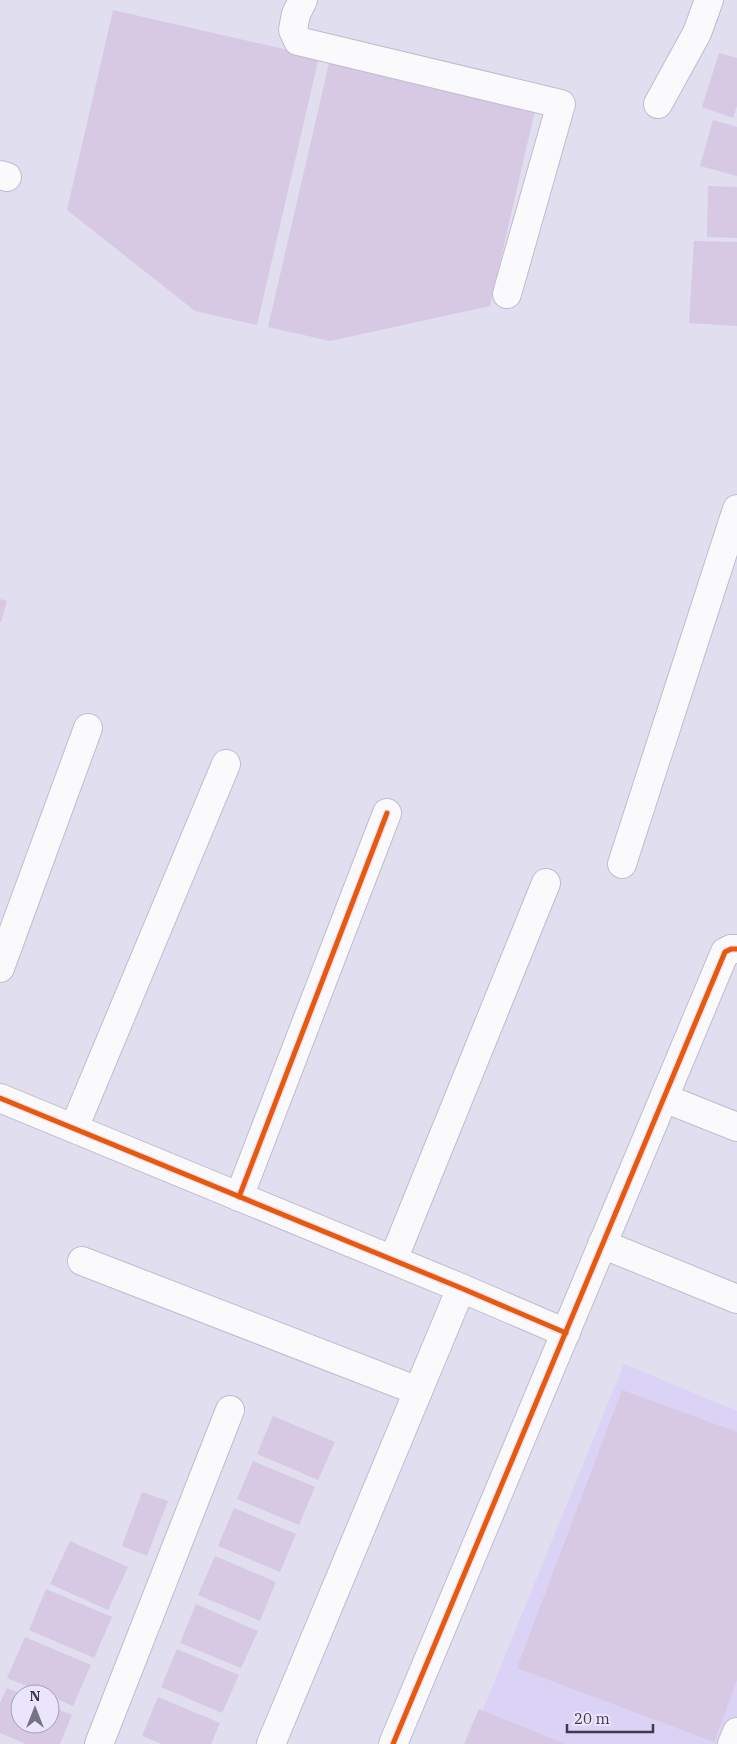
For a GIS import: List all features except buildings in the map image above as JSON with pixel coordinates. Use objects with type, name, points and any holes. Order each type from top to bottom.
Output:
[{"type":"street","points":[[303,0],[296,14],[293,30],[298,41],[561,104],[507,294]]},
{"type":"street","points":[[658,104],[697,33],[709,0]]},
{"type":"street","points":[[622,864],[727,570],[737,509]]},
{"type":"street","points":[[0,968],[88,728]]},
{"type":"street","points":[[74,1128],[226,764]]},
{"type":"street","points":[[239,1196],[387,813]]},
{"type":"street","points":[[393,1260],[546,883]]},
{"type":"street","points":[[393,1744],[725,952],[737,949]]},
{"type":"street","points":[[0,1098],[566,1333]]},
{"type":"street","points":[[664,1098],[737,1127]]},
{"type":"street","points":[[602,1244],[737,1299]]},
{"type":"street","points":[[82,1261],[418,1391]]},
{"type":"street","points":[[271,1744],[461,1288]]},
{"type":"street","points":[[99,1744],[230,1410]]},
{"type":"street","points":[[732,1744],[737,1732]]},
{"type":"shaded area","points":[[624,1364],[737,1411],[737,1744],[469,1744]]},
{"type":"cycle path","points":[[239,1197],[387,813]]},
{"type":"cycle path","points":[[393,1744],[725,952],[737,949]]},
{"type":"cycle path","points":[[0,1098],[566,1333]]}]
